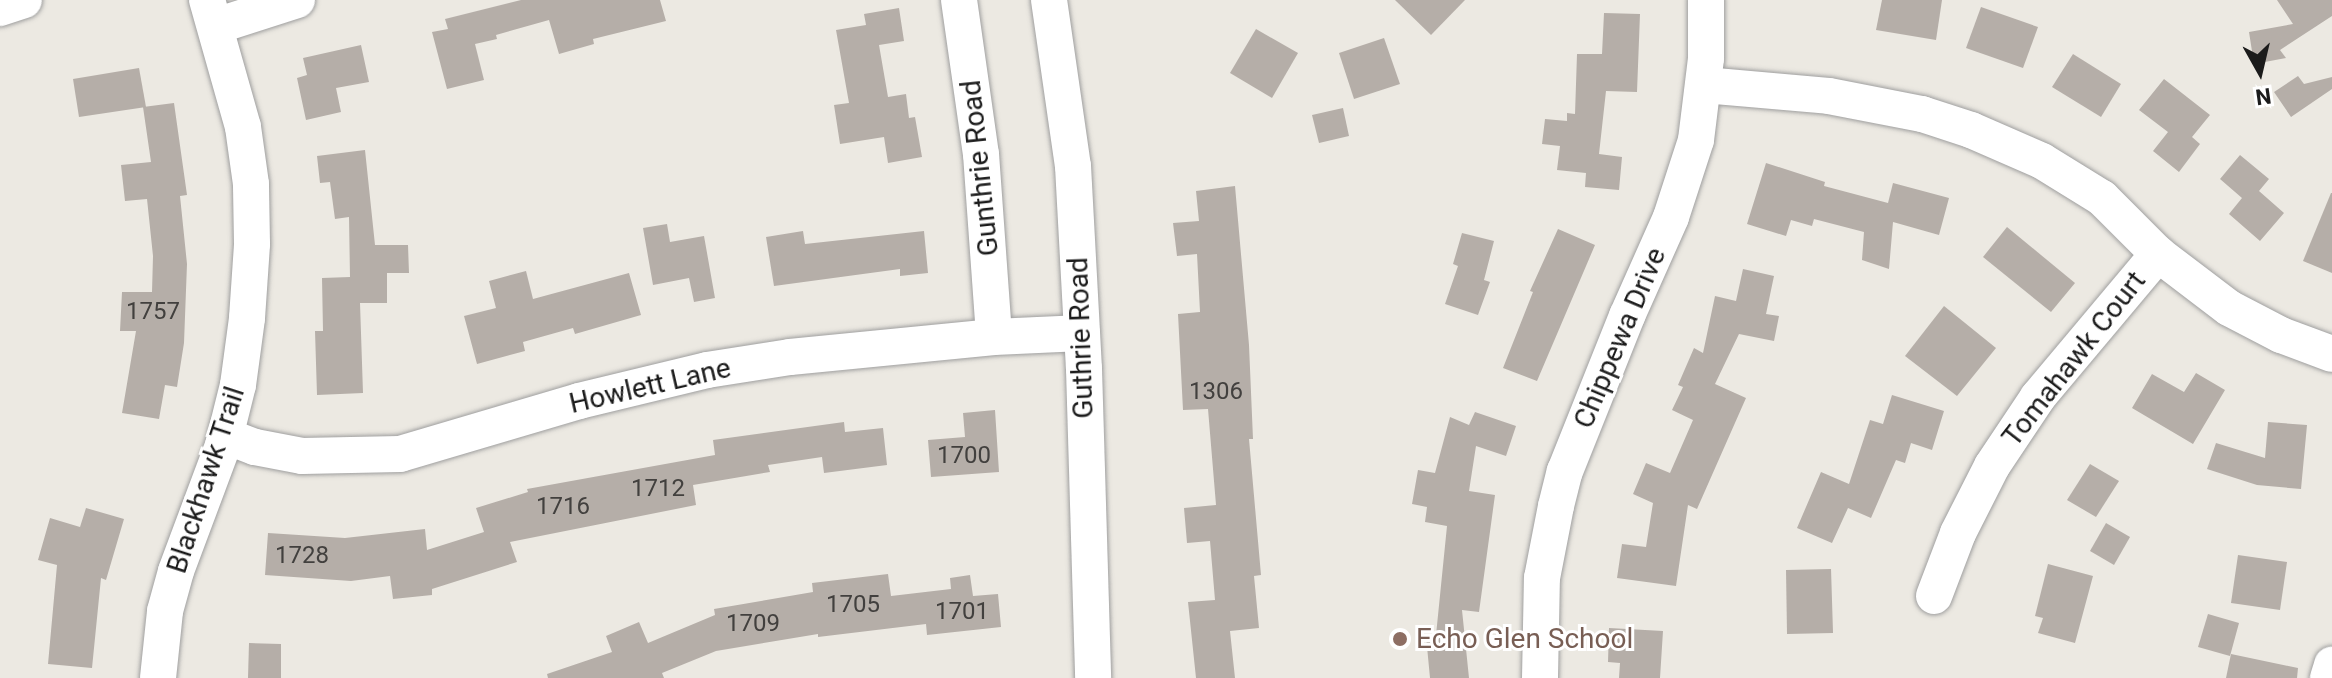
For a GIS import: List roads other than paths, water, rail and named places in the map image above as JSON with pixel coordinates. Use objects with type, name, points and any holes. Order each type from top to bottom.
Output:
[{"type":"street","points":[[0,8],[24,0]]},
{"type":"street","points":[[212,13],[297,0]]},
{"type":"street","name":"Gunthrie Road","points":[[959,0],[981,154],[994,337]]},
{"type":"street","name":"Guthrie Road","points":[[1049,0],[1073,166],[1082,333],[1093,678]]},
{"type":"street","name":"Chippewa Drive","points":[[1540,678],[1542,578],[1565,471],[1671,217],[1696,140],[1704,85],[1706,0]]},
{"type":"street","name":"Blackhawk Trail","points":[[158,678],[165,611],[176,571],[226,436],[238,385],[247,318],[252,244],[251,184],[243,127],[212,13]]},
{"type":"street","points":[[1704,85],[1829,96],[1922,114],[1971,130],[2042,161],[2102,198],[2158,254],[2229,308],[2281,335],[2332,354]]},
{"type":"street","name":"Tomahawk Court","points":[[1934,596],[1958,533],[1992,466],[2038,397],[2158,254]]},
{"type":"street","name":"Howlett Lane","points":[[226,436],[255,447],[302,456],[330,458],[400,454],[579,401],[707,370],[790,357],[994,337],[1082,333]]},
{"type":"street","points":[[2328,678],[2332,665]]},
{"type":"place","name":"Echo Glen School","points":[[1400,639]]}]
